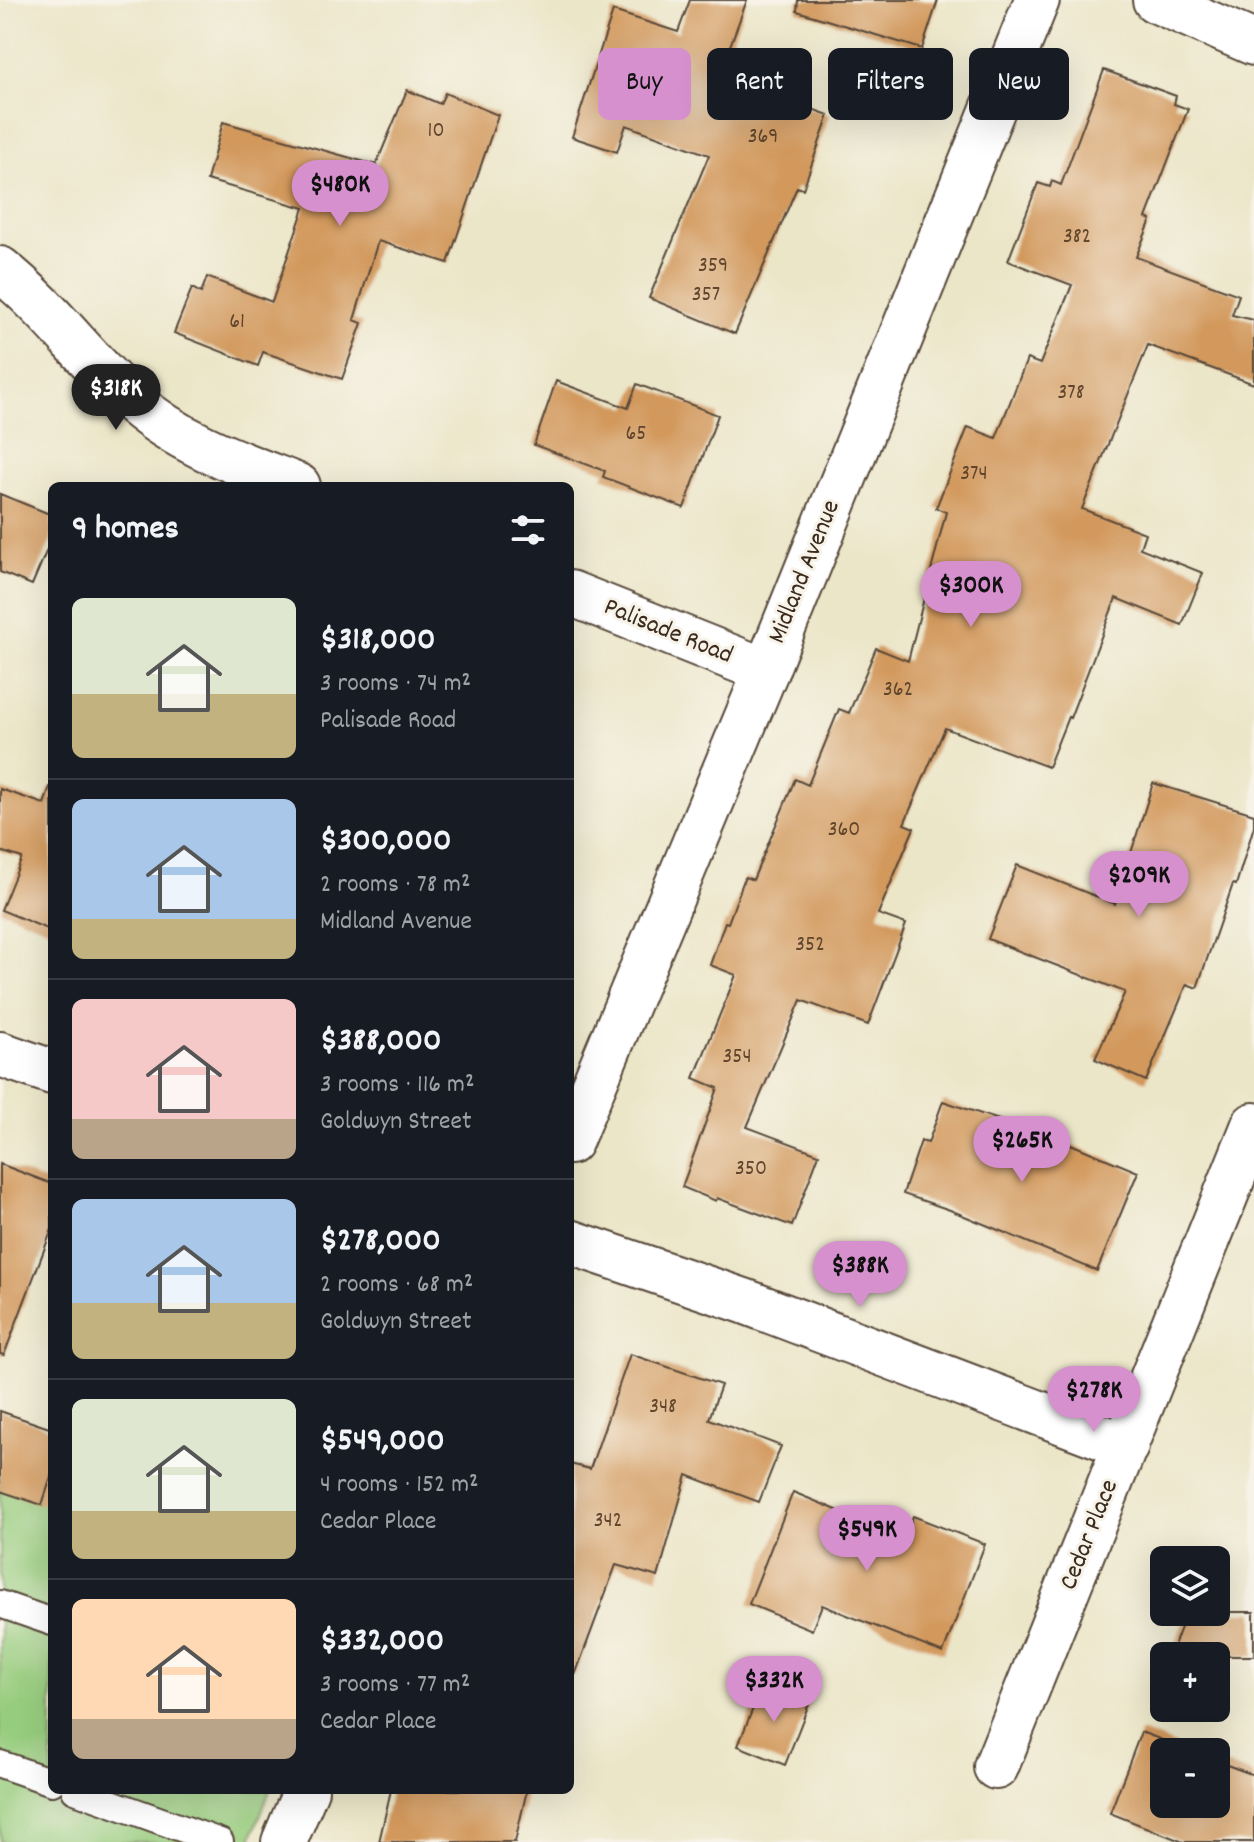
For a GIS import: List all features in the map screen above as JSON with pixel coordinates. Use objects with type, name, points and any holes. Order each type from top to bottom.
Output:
[{"type":"street","name":"Midland Avenue","points":[[574,1132],[766,671],[1037,0]]},
{"type":"street","points":[[1155,0],[1254,43]]},
{"type":"street","points":[[0,269],[134,403],[171,431],[219,455],[288,482]]},
{"type":"street","name":"Palisade Road","points":[[574,595],[766,671]]},
{"type":"street","points":[[0,1054],[48,1071]]},
{"type":"street","name":"Cedar Place","points":[[996,1767],[1254,1125]]},
{"type":"street","points":[[574,1243],[744,1301],[1126,1446]]},
{"type":"street","points":[[284,1842],[304,1794]]},
{"type":"lane","points":[[0,1604],[48,1621]]},
{"type":"lane","points":[[0,1764],[48,1781]]},
{"type":"lane","points":[[86,1794],[220,1842]]},
{"type":"green space","points":[[0,1475],[48,1493],[48,1794],[268,1794],[250,1842],[0,1842]]},
{"type":"building","points":[[690,0],[747,0],[729,48],[707,48],[707,120],[812,120],[812,109],[828,115],[803,189],[797,187],[735,334],[649,298],[709,155],[626,125],[617,152],[572,137],[598,57],[598,120],[691,120],[691,48],[601,48],[613,11],[678,32]]},
{"type":"building","points":[[798,0],[938,0],[922,48],[797,11]]},
{"type":"building","points":[[1104,70],[1176,96],[1174,104],[1188,109],[1146,218],[1151,220],[1136,257],[1239,295],[1232,315],[1254,320],[1254,384],[1148,345],[1082,509],[1145,533],[1140,548],[1203,573],[1182,625],[1116,598],[1048,767],[945,728],[904,824],[914,828],[878,914],[906,924],[868,1025],[801,1000],[747,1127],[819,1154],[792,1226],[682,1187],[718,1088],[694,1078],[736,975],[710,965],[745,877],[753,880],[795,779],[808,785],[839,709],[849,713],[876,648],[908,661],[946,512],[936,508],[968,427],[996,438],[1027,359],[1040,364],[1072,285],[1008,261],[1038,183],[1050,187],[1052,181],[1061,185]]},
{"type":"building","points":[[407,90],[440,104],[445,93],[498,115],[448,263],[378,241],[354,320],[362,323],[342,379],[263,352],[258,366],[174,333],[192,288],[201,293],[207,277],[272,302],[304,208],[207,180],[223,122],[376,165]]},
{"type":"building","points":[[556,381],[628,408],[637,384],[718,415],[684,508],[603,477],[605,471],[534,445]]},
{"type":"building","points":[[0,494],[48,513],[48,547],[32,585],[0,572]]},
{"type":"building","points":[[1153,783],[1254,814],[1254,826],[1236,885],[1233,884],[1197,988],[1187,984],[1146,1081],[1095,1059],[1125,992],[988,939],[1017,865],[1115,904]]},
{"type":"building","points":[[0,789],[44,804],[48,793],[48,929],[1,910],[22,858],[0,851]]},
{"type":"building","points":[[943,1101],[1073,1145],[1138,1172],[1097,1271],[950,1210],[903,1194],[921,1141],[928,1143]]},
{"type":"building","points":[[0,1164],[48,1182],[48,1240],[4,1355],[0,1354]]},
{"type":"building","points":[[630,1354],[721,1385],[709,1419],[781,1446],[759,1502],[687,1475],[658,1577],[616,1565],[575,1675],[574,1465],[590,1469]]},
{"type":"building","points":[[0,1411],[48,1428],[48,1486],[42,1505],[0,1491]]},
{"type":"building","points":[[793,1492],[905,1538],[913,1516],[985,1544],[943,1653],[822,1605],[812,1630],[749,1604]]},
{"type":"building","points":[[1230,1612],[1254,1612],[1254,1656],[1230,1656],[1230,1642],[1175,1642],[1182,1626],[1230,1626]]},
{"type":"building","points":[[763,1683],[810,1701],[785,1765],[738,1746]]},
{"type":"building","points":[[1141,1732],[1157,1738],[1150,1738],[1150,1818],[1230,1818],[1230,1766],[1254,1775],[1254,1842],[1183,1842],[1110,1813]]},
{"type":"building","points":[[390,1794],[526,1794],[515,1842],[379,1842]]}]
